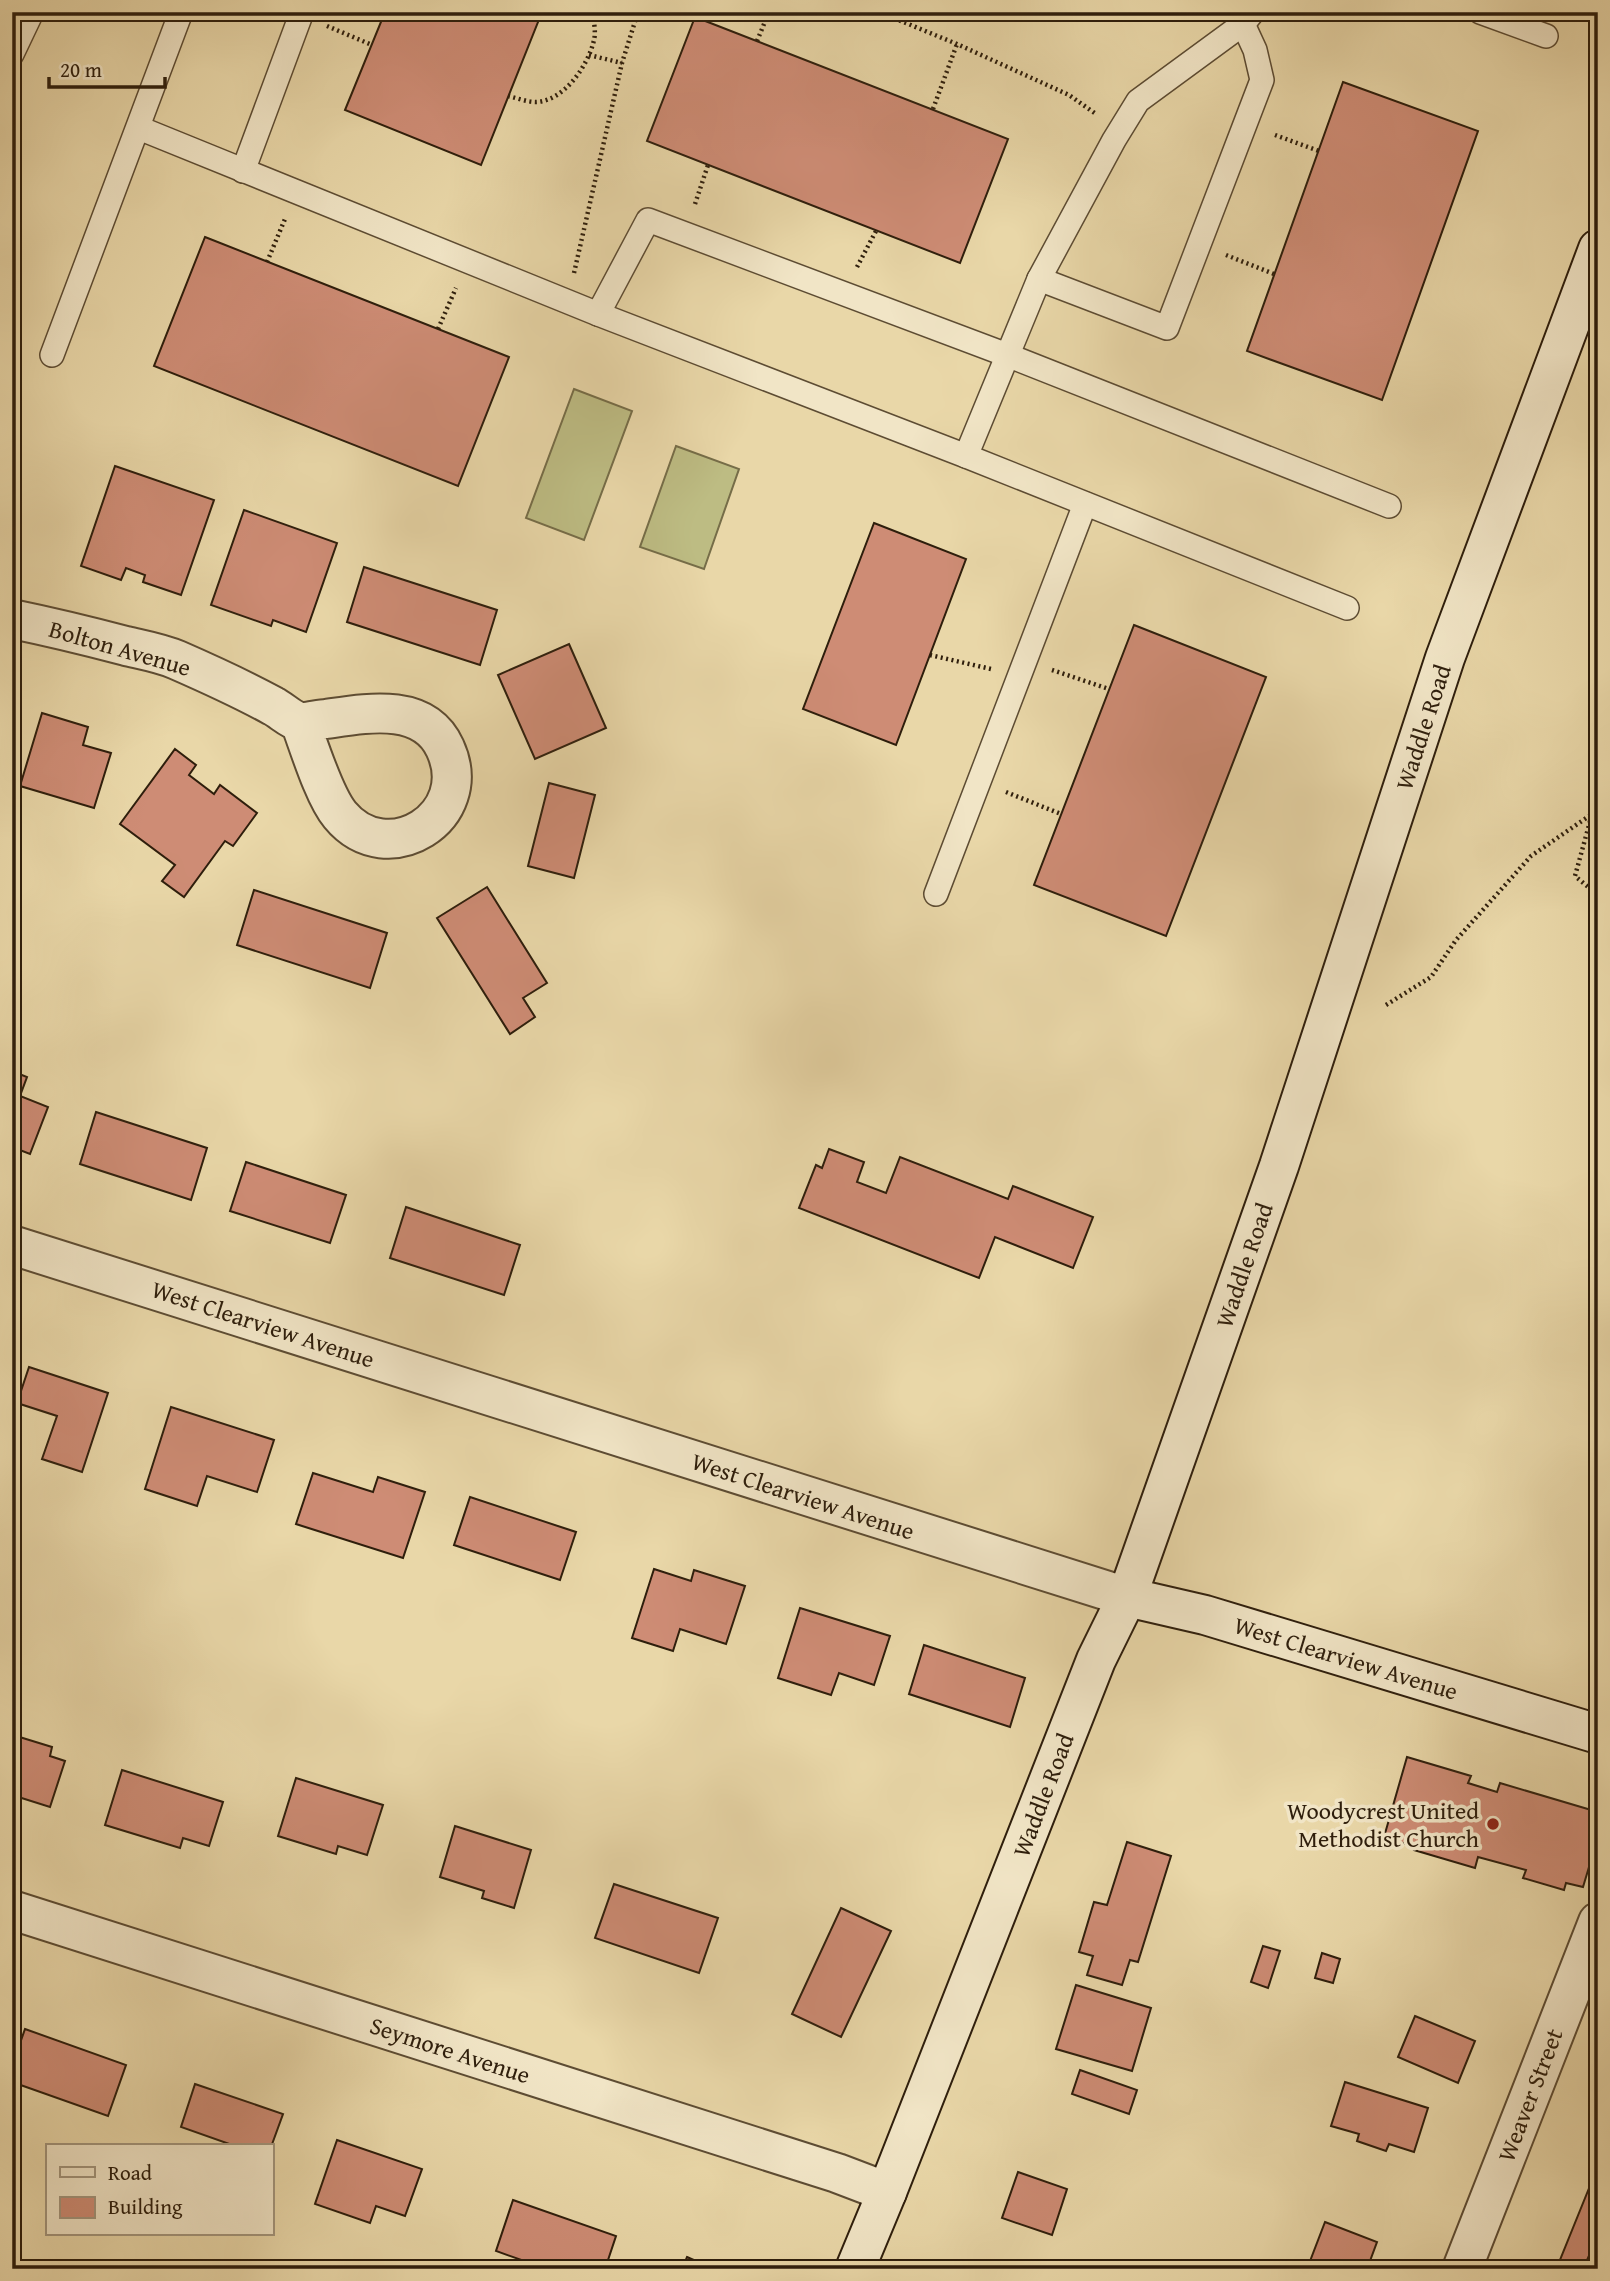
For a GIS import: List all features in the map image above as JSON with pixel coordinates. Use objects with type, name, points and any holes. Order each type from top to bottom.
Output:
[{"type":"street","name":"Waddle Road","points":[[855,2269],[1096,1660],[1127,1597],[1279,1166],[1445,658],[1598,249]]},
{"type":"street","name":"Bolton Avenue","points":[[12,619],[174,659],[273,706],[300,722]]},
{"type":"street","name":"West Clearview Avenue","points":[[12,1245],[1127,1597],[1205,1615],[1598,1734]]},
{"type":"street","name":"Seymore Avenue","points":[[12,1910],[824,2168],[887,2192]]},
{"type":"street","name":"Weaver Street","points":[[1462,2269],[1598,1922]]},
{"type":"lane","points":[[12,54],[32,12]]},
{"type":"lane","points":[[52,355],[181,12]]},
{"type":"lane","points":[[1480,12],[1546,36]]},
{"type":"lane","points":[[243,171],[302,14]]},
{"type":"lane","points":[[966,456],[1039,279],[1138,100],[1248,18],[1262,80],[1167,328],[1039,279]]},
{"type":"lane","points":[[139,128],[567,302],[966,456],[1347,608]]},
{"type":"lane","points":[[598,314],[648,220],[1007,355],[1389,506]]},
{"type":"lane","points":[[936,894],[1085,504]]},
{"type":"path","points":[[508,96],[535,102],[556,97],[573,80],[589,55],[595,38],[593,12]]},
{"type":"path","points":[[567,302],[622,63],[638,12]]},
{"type":"path","points":[[757,41],[769,12]]},
{"type":"path","points":[[879,12],[957,44],[1069,96],[1119,131]]},
{"type":"path","points":[[897,19],[911,12]]},
{"type":"path","points":[[302,14],[372,45]]},
{"type":"path","points":[[933,109],[957,44]]},
{"type":"path","points":[[589,55],[622,63]]},
{"type":"path","points":[[1267,132],[1318,151]]},
{"type":"path","points":[[684,234],[708,165]]},
{"type":"path","points":[[267,261],[297,192]]},
{"type":"path","points":[[847,295],[851,278],[876,230]]},
{"type":"path","points":[[1200,244],[1274,275]]},
{"type":"path","points":[[438,330],[467,261]]},
{"type":"path","points":[[930,655],[1022,668],[1109,689]]},
{"type":"path","points":[[979,781],[1061,814]]},
{"type":"path","points":[[1386,1006],[1431,977],[1456,940],[1531,856],[1592,814],[1575,876],[1598,895]]},
{"type":"shaded area","points":[[574,389],[632,411],[584,540],[526,518]]},
{"type":"shaded area","points":[[676,446],[739,469],[704,569],[640,547]]},
{"type":"building","points":[[385,12],[542,12],[481,165],[345,110]]},
{"type":"building","points":[[695,17],[1008,139],[960,263],[647,141]]},
{"type":"building","points":[[1343,82],[1478,131],[1382,400],[1247,351]]},
{"type":"building","points":[[205,237],[509,357],[458,486],[154,366]]},
{"type":"building","points":[[115,466],[214,500],[181,595],[143,582],[145,575],[126,568],[121,580],[81,566]]},
{"type":"building","points":[[244,510],[337,543],[306,632],[273,620],[271,626],[211,605]]},
{"type":"building","points":[[874,523],[966,559],[896,745],[803,709]]},
{"type":"building","points":[[364,567],[497,610],[480,665],[347,622]]},
{"type":"building","points":[[1134,625],[1266,677],[1166,936],[1034,885]]},
{"type":"building","points":[[569,644],[606,728],[535,759],[498,675]]},
{"type":"building","points":[[42,713],[88,727],[83,745],[111,753],[94,808],[20,786]]},
{"type":"building","points":[[175,749],[196,765],[189,775],[214,794],[220,785],[257,813],[233,846],[225,841],[184,897],[162,881],[175,865],[120,824]]},
{"type":"building","points":[[549,783],[595,795],[574,878],[528,866]]},
{"type":"building","points":[[487,887],[547,983],[523,998],[535,1017],[510,1034],[437,918]]},
{"type":"building","points":[[254,890],[387,933],[370,988],[237,945]]},
{"type":"building","points":[[12,1071],[27,1077],[20,1096],[48,1107],[30,1154],[12,1147]]},
{"type":"building","points":[[96,1112],[207,1148],[191,1200],[80,1164]]},
{"type":"building","points":[[829,1149],[864,1162],[857,1182],[886,1193],[900,1157],[1008,1199],[1013,1186],[1093,1217],[1073,1268],[995,1237],[979,1278],[799,1208],[816,1165],[822,1168]]},
{"type":"building","points":[[246,1162],[346,1195],[330,1243],[230,1211]]},
{"type":"building","points":[[406,1207],[520,1245],[504,1295],[390,1258]]},
{"type":"building","points":[[29,1367],[108,1393],[82,1472],[42,1459],[57,1416],[17,1403]]},
{"type":"building","points":[[171,1407],[274,1440],[257,1492],[207,1476],[197,1506],[145,1489]]},
{"type":"building","points":[[313,1473],[373,1492],[378,1477],[425,1492],[403,1558],[296,1524]]},
{"type":"building","points":[[470,1497],[576,1532],[560,1580],[454,1545]]},
{"type":"building","points":[[654,1569],[691,1581],[694,1570],[745,1586],[726,1644],[680,1629],[673,1651],[632,1638]]},
{"type":"building","points":[[800,1608],[890,1636],[874,1685],[839,1673],[831,1695],[778,1678]]},
{"type":"building","points":[[924,1645],[1025,1678],[1010,1727],[909,1694]]},
{"type":"building","points":[[13,1735],[52,1747],[50,1756],[65,1761],[50,1807],[12,1795]]},
{"type":"building","name":"Woodycrest United Methodist Church","points":[[1407,1757],[1471,1776],[1468,1783],[1497,1792],[1500,1783],[1598,1812],[1598,1837],[1583,1887],[1566,1883],[1564,1890],[1523,1878],[1526,1870],[1478,1857],[1475,1868],[1414,1850],[1415,1847],[1384,1837]]},
{"type":"building","points":[[122,1770],[223,1802],[209,1846],[183,1838],[180,1848],[105,1825]]},
{"type":"building","points":[[296,1778],[383,1805],[367,1855],[338,1846],[336,1854],[278,1836]]},
{"type":"building","points":[[455,1826],[531,1850],[514,1908],[482,1898],[484,1891],[440,1877]]},
{"type":"building","points":[[1127,1842],[1171,1856],[1138,1962],[1130,1960],[1122,1985],[1087,1975],[1093,1956],[1079,1952],[1094,1902],[1107,1905]]},
{"type":"building","points":[[614,1884],[718,1918],[699,1973],[595,1938]]},
{"type":"building","points":[[841,1908],[891,1931],[841,2037],[792,2014]]},
{"type":"building","points":[[1263,1946],[1280,1951],[1268,1988],[1251,1982]]},
{"type":"building","points":[[1322,1953],[1340,1959],[1333,1983],[1315,1978]]},
{"type":"building","points":[[1076,1985],[1151,2008],[1132,2071],[1056,2049]]},
{"type":"building","points":[[1415,2016],[1475,2041],[1458,2083],[1398,2057]]},
{"type":"building","points":[[25,2029],[126,2065],[108,2116],[12,2082],[12,2066]]},
{"type":"building","points":[[1080,2070],[1137,2090],[1129,2114],[1072,2094]]},
{"type":"building","points":[[1345,2082],[1428,2108],[1414,2152],[1389,2144],[1386,2151],[1357,2141],[1359,2134],[1331,2126]]},
{"type":"building","points":[[195,2084],[283,2114],[272,2144],[229,2144],[181,2127]]},
{"type":"building","points":[[337,2140],[422,2169],[405,2216],[376,2206],[370,2223],[315,2204]]},
{"type":"building","points":[[1598,2166],[1598,2236],[1583,2269],[1560,2260]]},
{"type":"building","points":[[1018,2172],[1067,2189],[1052,2235],[1002,2218]]},
{"type":"building","points":[[513,2200],[616,2236],[605,2269],[547,2269],[496,2251]]},
{"type":"building","points":[[1325,2222],[1377,2242],[1367,2269],[1307,2269]]},
{"type":"building","points":[[687,2257],[714,2269],[682,2269]]},
{"type":"place","name":"Woodycrest United Methodist Church","points":[[1493,1824]]}]
